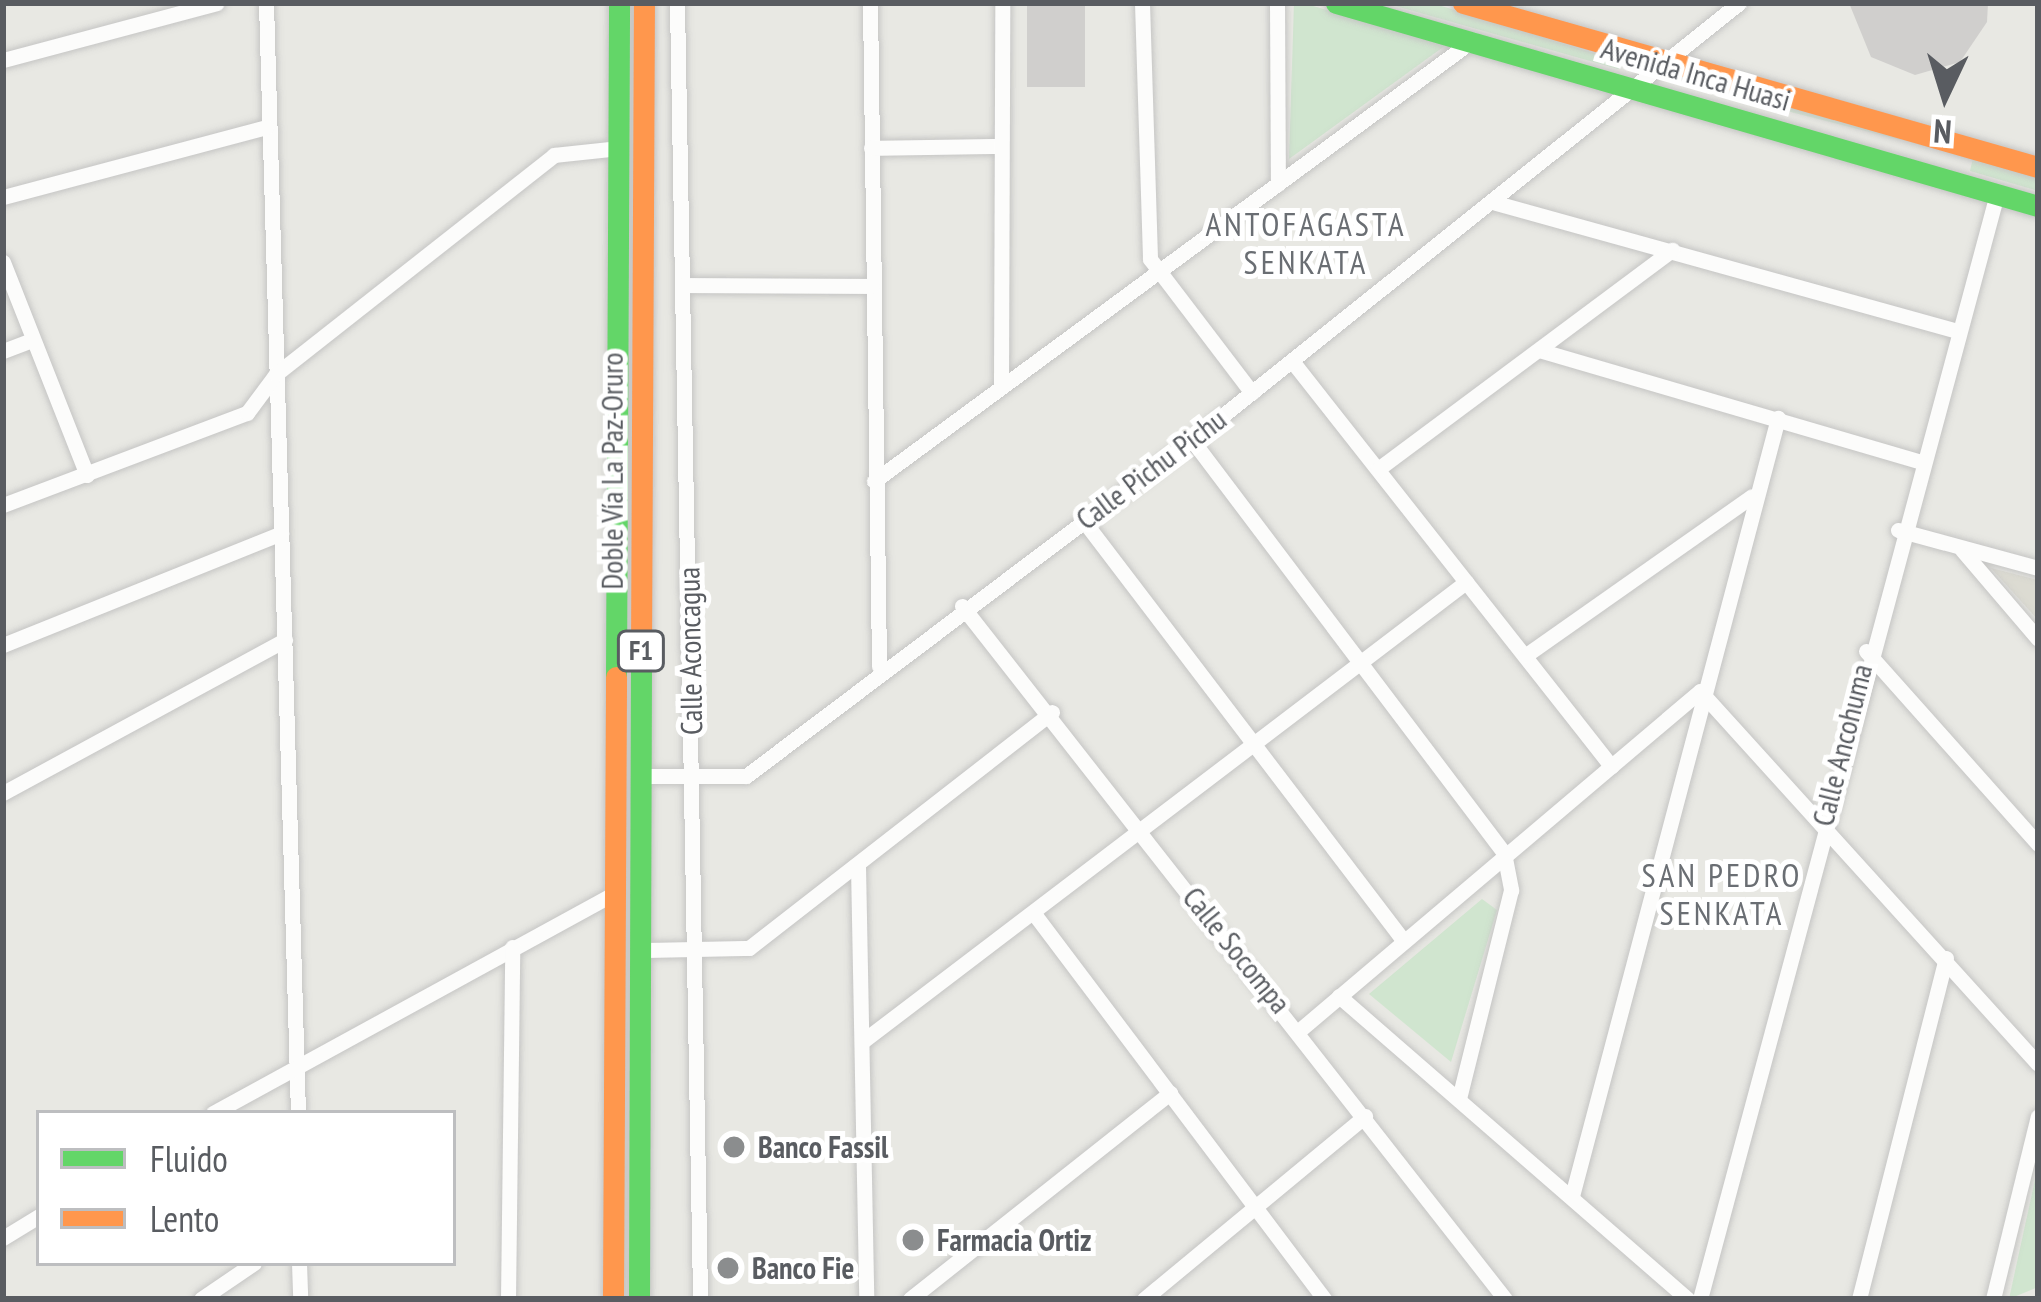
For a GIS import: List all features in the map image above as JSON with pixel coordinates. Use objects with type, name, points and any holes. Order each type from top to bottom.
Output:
[{"type":"main road","name":"Doble Vía La Paz-Oruro","points":[[613,1299],[620,3]]},
{"type":"main road","name":"Doble Vía La Paz-Oruro","points":[[639,1299],[644,3]]},
{"type":"main road","name":"Avenida Inca Huasi","points":[[1336,3],[2038,206]]},
{"type":"main road","name":"Avenida Inca Huasi","points":[[1463,3],[2038,166]]},
{"type":"main road","points":[[1929,174],[1936,137]]},
{"type":"street","points":[[3,59],[217,3]]},
{"type":"street","points":[[266,3],[298,1110]]},
{"type":"street","name":"Calle Aconcagua","points":[[677,3],[700,1299]]},
{"type":"street","points":[[870,3],[879,666]]},
{"type":"street","points":[[1001,384],[1002,3]]},
{"type":"street","points":[[1142,3],[1147,244],[1162,275],[1252,393]]},
{"type":"street","points":[[1276,3],[1278,184]]},
{"type":"street","name":"Calle Pichu Pichu","points":[[640,776],[746,776],[879,666],[1192,440],[1496,203],[1632,86],[1739,3]]},
{"type":"street","points":[[874,481],[1001,384],[1162,275],[1473,40]]},
{"type":"street","points":[[3,197],[266,127]]},
{"type":"street","points":[[871,148],[1001,146]]},
{"type":"street","points":[[3,505],[247,413],[276,374],[554,154],[619,148]]},
{"type":"street","name":"Calle Ancohuma","points":[[1700,1299],[1898,530],[1997,194]]},
{"type":"street","points":[[1496,203],[1954,330]]},
{"type":"street","points":[[1378,469],[1672,250]]},
{"type":"street","points":[[3,262],[87,475]]},
{"type":"street","points":[[682,285],[872,286]]},
{"type":"street","points":[[3,351],[32,340]]},
{"type":"street","points":[[1541,351],[1917,460]]},
{"type":"street","points":[[1292,361],[1611,766]]},
{"type":"street","points":[[1573,1196],[1700,692],[1752,496],[1778,418]]},
{"type":"street","points":[[1192,440],[1504,853],[1511,890],[1459,1098]]},
{"type":"street","points":[[1526,655],[1752,496]]},
{"type":"street","points":[[1083,520],[1403,940]]},
{"type":"street","points":[[1898,530],[2038,568]]},
{"type":"street","points":[[3,645],[281,533]]},
{"type":"street","points":[[1960,548],[2038,639]]},
{"type":"street","points":[[863,1041],[1035,915],[1253,742],[1466,582]]},
{"type":"street","name":"Calle Socompa","points":[[962,606],[1052,712],[1301,1029],[1505,1299]]},
{"type":"street","points":[[3,793],[285,640]]},
{"type":"street","points":[[1866,651],[2038,844]]},
{"type":"street","points":[[1301,1029],[1700,692]]},
{"type":"street","points":[[1700,692],[1823,820],[2038,1064]]},
{"type":"street","points":[[640,950],[749,948],[1052,712]]},
{"type":"street","points":[[858,866],[866,1299]]},
{"type":"street","points":[[218,1110],[615,893]]},
{"type":"street","points":[[1035,915],[1260,1206],[1324,1299]]},
{"type":"street","points":[[508,1299],[512,947]]},
{"type":"street","points":[[1858,1299],[1946,958]]},
{"type":"street","points":[[1339,996],[1688,1299]]},
{"type":"street","points":[[910,1299],[1171,1094]]},
{"type":"street","points":[[1144,1299],[1365,1116]]},
{"type":"street","points":[[1994,1299],[2038,1117]]},
{"type":"street","points":[[3,1238],[36,1218]]},
{"type":"street","points":[[201,1299],[250,1266]]},
{"type":"street","points":[[299,1266],[300,1299]]},
{"type":"shaded area","points":[[1991,568],[2038,580],[2038,620]]},
{"type":"green space","points":[[1294,3],[1303,3],[1446,45],[1289,159]]},
{"type":"green space","points":[[1385,3],[1432,3],[1626,63],[1618,69]]},
{"type":"green space","points":[[1692,75],[1897,132],[1901,140],[1688,86]]},
{"type":"green space","points":[[1973,158],[2038,178],[2038,191],[1970,171]]},
{"type":"green space","points":[[1482,899],[1497,910],[1451,1062],[1369,994]]},
{"type":"green space","points":[[2038,1166],[2038,1287],[2009,1299]]},
{"type":"building","points":[[1849,3],[1988,3],[1987,22],[1960,62],[1915,75],[1871,57]]},
{"type":"building","points":[[1027,6],[1085,6],[1085,87],[1027,87]]},
{"type":"traffic: fast","points":[[616,677],[619,3]]},
{"type":"traffic: fast","points":[[1336,3],[2038,206]]},
{"type":"traffic: fast","points":[[639,1299],[641,654]]},
{"type":"traffic: slow","points":[[641,654],[644,3]]},
{"type":"traffic: slow","points":[[1463,3],[2038,167]]},
{"type":"traffic: slow","points":[[613,1299],[616,677]]},
{"type":"place","name":"Banco Fassil","points":[[734,1147]]},
{"type":"place","name":"Farmacia Ortiz","points":[[913,1240]]},
{"type":"place","name":"Banco Fie","points":[[728,1268]]},
{"type":"district","name":"ANTOFAGASTA SENKATA","points":[[1306,243]]},
{"type":"district","name":"SAN PEDRO SENKATA","points":[[1722,894]]}]
